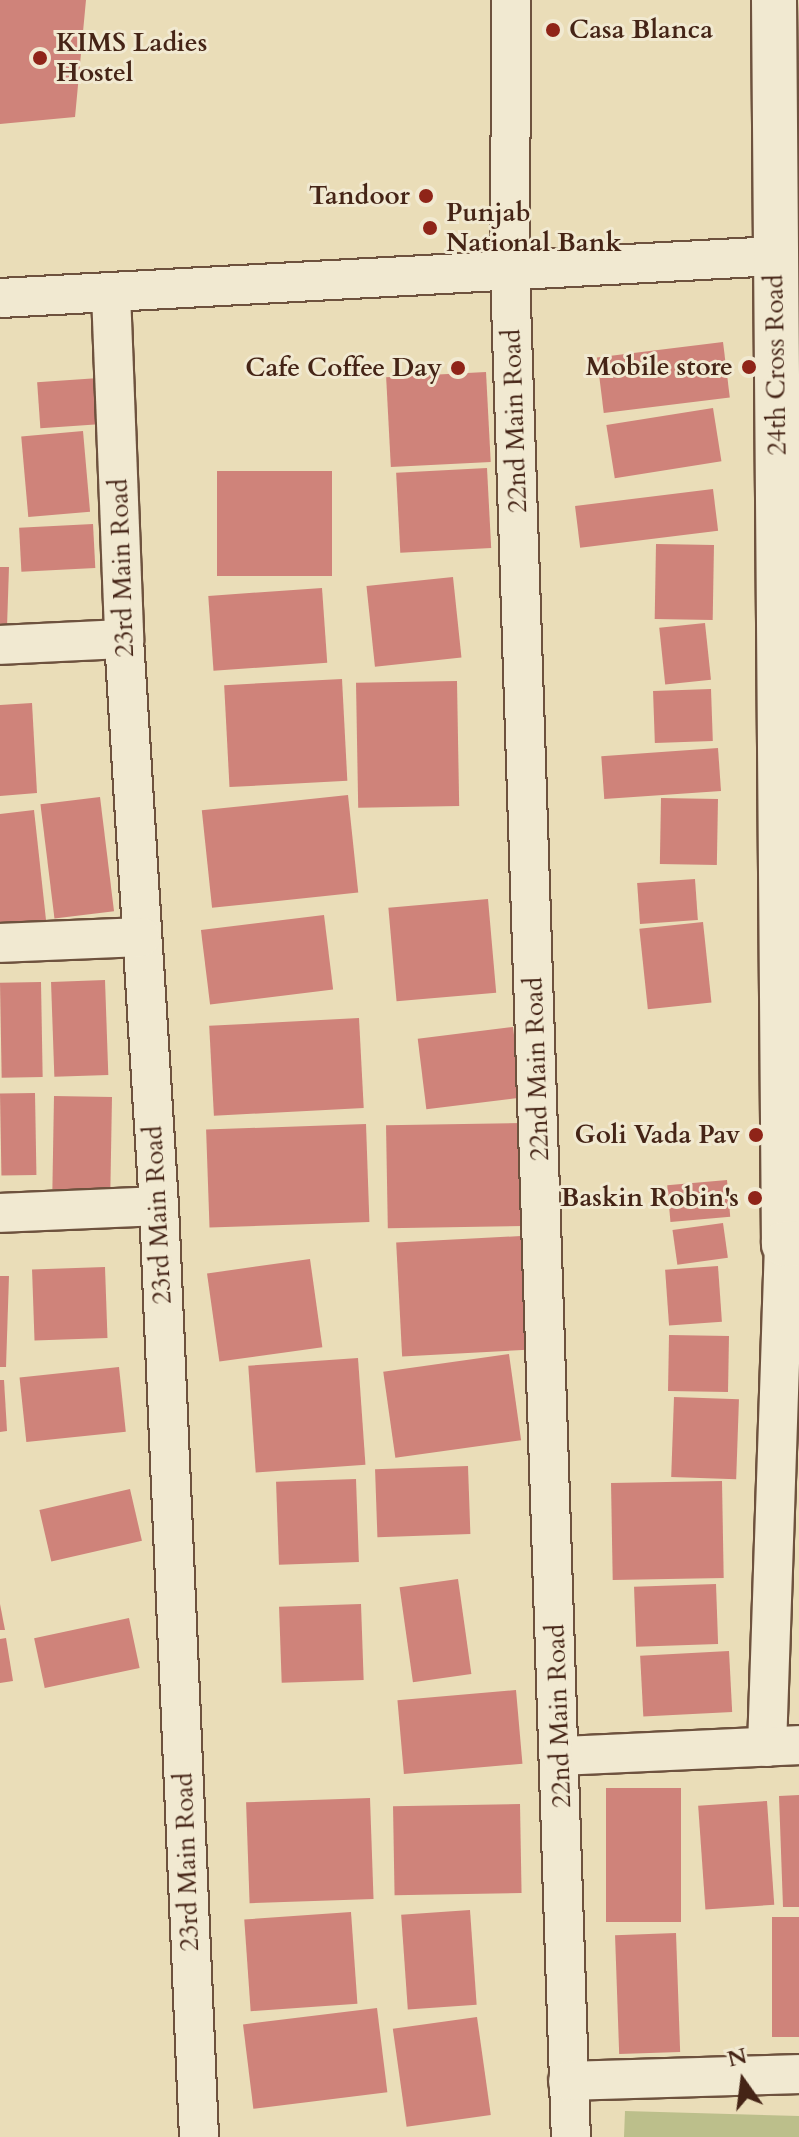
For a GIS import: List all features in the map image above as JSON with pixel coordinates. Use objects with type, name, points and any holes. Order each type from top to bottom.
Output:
[{"type":"street","name":"22nd Main Road","points":[[511,0],[510,273],[561,1756],[571,2137]]},
{"type":"street","name":"24th Cross Road","points":[[774,0],[788,119],[775,256],[792,1244]]},
{"type":"street","points":[[0,298],[510,273],[775,256]]},
{"type":"street","name":"23rd Main Road","points":[[111,293],[124,639],[159,1206],[199,2137]]},
{"type":"street","points":[[0,645],[124,639]]},
{"type":"street","points":[[0,943],[141,937]]},
{"type":"street","points":[[0,1213],[159,1206]]},
{"type":"street","points":[[561,1756],[783,1746],[792,1244]]},
{"type":"street","points":[[568,2081],[799,2074]]},
{"type":"green space","points":[[625,2111],[799,2116],[799,2137],[624,2137]]},
{"type":"building","name":"KIMS Ladies Hostel","points":[[0,0],[86,0],[75,117],[0,124]]},
{"type":"building","points":[[723,342],[730,398],[604,413],[597,357]]},
{"type":"building","points":[[486,372],[491,462],[391,467],[386,377]]},
{"type":"building","points":[[99,378],[102,424],[40,428],[37,382]]},
{"type":"building","points":[[713,408],[721,461],[615,478],[606,425]]},
{"type":"building","points":[[83,431],[90,512],[28,517],[21,436]]},
{"type":"building","points":[[487,468],[491,548],[400,553],[396,473]]},
{"type":"building","points":[[217,471],[332,471],[332,576],[217,576]]},
{"type":"building","points":[[713,489],[718,531],[580,548],[575,506]]},
{"type":"building","points":[[93,524],[95,568],[21,572],[19,528]]},
{"type":"building","points":[[656,544],[714,545],[713,620],[655,619]]},
{"type":"building","points":[[0,567],[9,567],[7,627],[0,627]]},
{"type":"building","points":[[453,577],[461,658],[375,667],[366,586]]},
{"type":"building","points":[[322,588],[327,663],[214,671],[208,596]]},
{"type":"building","points":[[705,623],[711,680],[665,684],[659,628]]},
{"type":"building","points":[[342,679],[347,781],[229,787],[224,685]]},
{"type":"building","points":[[457,681],[459,806],[358,808],[356,683]]},
{"type":"building","points":[[711,689],[713,741],[655,743],[653,691]]},
{"type":"building","points":[[32,703],[37,793],[0,796],[0,705]]},
{"type":"building","points":[[718,748],[721,791],[604,799],[601,756]]},
{"type":"building","points":[[348,795],[358,892],[212,908],[202,810]]},
{"type":"building","points":[[100,797],[114,911],[54,918],[40,804]]},
{"type":"building","points":[[661,798],[718,799],[717,865],[660,864]]},
{"type":"building","points":[[34,810],[46,920],[0,925],[0,814]]},
{"type":"building","points":[[695,879],[698,920],[640,924],[637,883]]},
{"type":"building","points":[[488,899],[496,993],[397,1001],[388,908]]},
{"type":"building","points":[[324,915],[333,989],[210,1005],[201,930]]},
{"type":"building","points":[[703,922],[711,1003],[648,1009],[639,929]]},
{"type":"building","points":[[105,980],[108,1075],[54,1077],[51,982]]},
{"type":"building","points":[[41,982],[43,1077],[2,1078],[0,983]]},
{"type":"building","points":[[359,1018],[364,1108],[214,1116],[209,1026]]},
{"type":"building","points":[[513,1027],[522,1097],[426,1109],[418,1039]]},
{"type":"building","points":[[35,1093],[36,1175],[1,1176],[0,1094]]},
{"type":"building","points":[[54,1096],[112,1097],[110,1190],[52,1189]]},
{"type":"building","points":[[521,1123],[523,1226],[388,1228],[386,1125]]},
{"type":"building","points":[[366,1124],[369,1222],[210,1228],[206,1130]]},
{"type":"building","points":[[727,1180],[730,1217],[670,1222],[667,1185]]},
{"type":"building","points":[[723,1223],[728,1258],[677,1265],[672,1230]]},
{"type":"building","points":[[521,1236],[527,1350],[402,1356],[396,1243]]},
{"type":"building","points":[[310,1259],[322,1347],[219,1362],[207,1273]]},
{"type":"building","points":[[718,1266],[722,1322],[669,1326],[665,1270]]},
{"type":"building","points":[[105,1267],[107,1338],[35,1341],[32,1270]]},
{"type":"building","points":[[0,1276],[9,1276],[6,1367],[0,1367]]},
{"type":"building","points":[[669,1335],[729,1336],[728,1392],[668,1391]]},
{"type":"building","points":[[509,1354],[521,1440],[395,1458],[383,1372]]},
{"type":"building","points":[[358,1358],[365,1465],[256,1472],[248,1366]]},
{"type":"building","points":[[119,1367],[126,1432],[26,1442],[20,1377]]},
{"type":"building","points":[[0,1380],[4,1380],[7,1431],[0,1432]]},
{"type":"building","points":[[674,1397],[739,1399],[736,1479],[671,1477]]},
{"type":"building","points":[[468,1466],[470,1534],[377,1537],[375,1469]]},
{"type":"building","points":[[356,1479],[359,1562],[279,1565],[276,1482]]},
{"type":"building","points":[[722,1481],[724,1578],[613,1580],[611,1483]]},
{"type":"building","points":[[130,1489],[142,1541],[51,1562],[39,1510]]},
{"type":"building","points":[[458,1579],[471,1674],[413,1682],[400,1587]]},
{"type":"building","points":[[716,1584],[718,1644],[636,1647],[634,1587]]},
{"type":"building","points":[[0,1604],[5,1630],[0,1630]]},
{"type":"building","points":[[361,1604],[364,1680],[282,1683],[279,1607]]},
{"type":"building","points":[[129,1618],[140,1668],[45,1688],[34,1638]]},
{"type":"building","points":[[6,1638],[13,1681],[0,1683],[0,1639]]},
{"type":"building","points":[[729,1651],[732,1712],[643,1717],[640,1656]]},
{"type":"building","points":[[516,1690],[522,1764],[404,1774],[397,1700]]},
{"type":"building","points":[[606,1788],[681,1788],[681,1922],[606,1922]]},
{"type":"building","points":[[799,1795],[799,1907],[783,1907],[779,1796]]},
{"type":"building","points":[[370,1798],[374,1899],[250,1903],[246,1802]]},
{"type":"building","points":[[767,1801],[774,1905],[705,1910],[698,1806]]},
{"type":"building","points":[[520,1804],[522,1893],[395,1895],[393,1806]]},
{"type":"building","points":[[470,1910],[477,2005],[408,2010],[401,1915]]},
{"type":"building","points":[[351,1912],[357,2004],[251,2011],[244,1919]]},
{"type":"building","points":[[772,1917],[799,1917],[799,2037],[772,2037]]},
{"type":"building","points":[[676,1933],[680,2052],[619,2054],[615,1935]]},
{"type":"building","points":[[377,2008],[387,2092],[253,2109],[243,2024]]},
{"type":"building","points":[[477,2017],[491,2115],[407,2127],[393,2029]]},
{"type":"place","name":"Casa Blanca","points":[[553,30]]},
{"type":"place","name":"KIMS Ladies Hostel","points":[[40,58]]},
{"type":"place","name":"Tandoor","points":[[426,196]]},
{"type":"place","name":"Punjab National Bank","points":[[430,228]]},
{"type":"place","name":"Mobile store","points":[[749,367]]},
{"type":"place","name":"Cafe Coffee Day","points":[[458,368]]},
{"type":"place","name":"Goli Vada Pav","points":[[756,1135]]},
{"type":"place","name":"Baskin Robin's","points":[[755,1198]]}]
